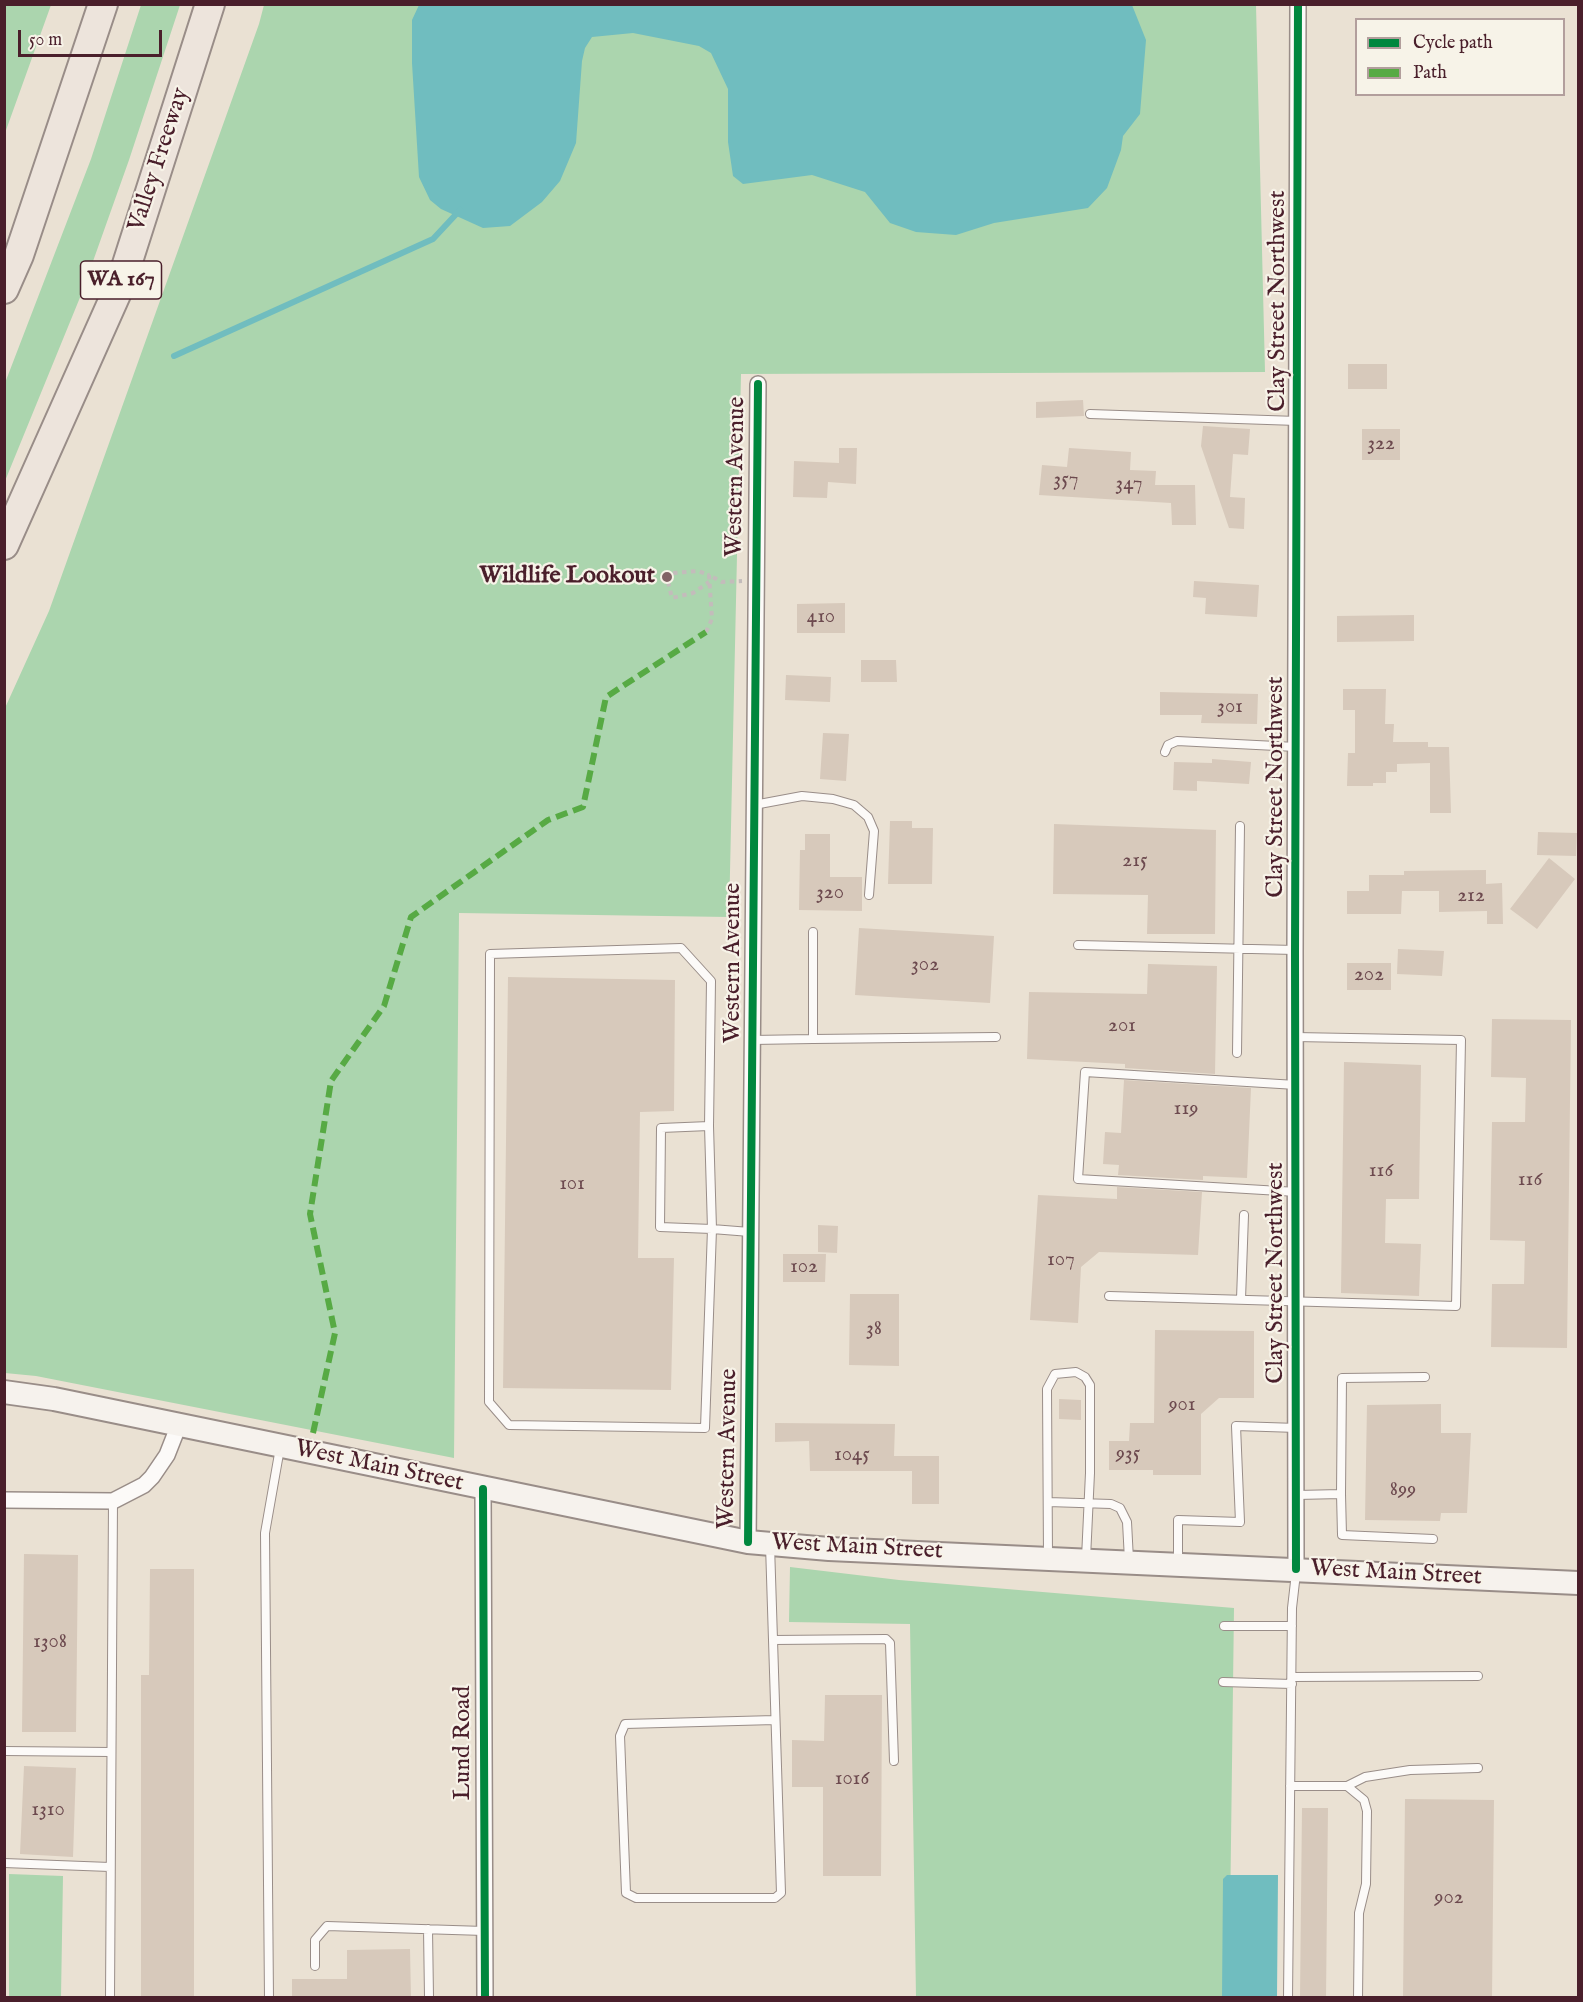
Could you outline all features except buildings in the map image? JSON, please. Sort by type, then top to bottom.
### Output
[{"type":"highway","points":[[4,289],[19,255],[103,4]]},
{"type":"highway","name":"Valley Freeway","points":[[4,545],[121,283],[210,4]]},
{"type":"main road","name":"West Main Street","points":[[4,1392],[54,1400],[748,1542],[1578,1583]]},
{"type":"street","name":"Clay Street Northwest","points":[[1296,1569],[1295,950],[1299,4]]},
{"type":"street","name":"Western Avenue","points":[[748,1542],[758,384]]},
{"type":"street","points":[[4,1500],[113,1501],[144,1485],[152,1477],[167,1455],[178,1427]]},
{"type":"street","name":"Lund Road","points":[[483,1489],[484,1998]]},
{"type":"lane","points":[[1090,414],[1298,421]]},
{"type":"lane","points":[[1165,752],[1168,745],[1177,741],[1296,747]]},
{"type":"lane","points":[[754,805],[802,796],[833,799],[854,805],[868,817],[874,831],[869,895]]},
{"type":"lane","points":[[1237,1053],[1240,826]]},
{"type":"lane","points":[[813,932],[813,1039]]},
{"type":"lane","points":[[1078,945],[1295,950]]},
{"type":"lane","points":[[681,948],[711,981],[709,1126],[712,1229],[705,1428],[509,1425],[489,1402],[490,954],[681,948]]},
{"type":"lane","points":[[752,1040],[996,1036]]},
{"type":"lane","points":[[1109,1296],[1456,1306],[1461,1040],[1296,1037]]},
{"type":"lane","points":[[1296,1085],[1085,1072],[1078,1179],[1297,1192]]},
{"type":"lane","points":[[709,1126],[661,1128],[660,1227],[750,1232]]},
{"type":"lane","points":[[1241,1299],[1244,1215]]},
{"type":"lane","points":[[1048,1558],[1047,1389],[1054,1374],[1076,1371],[1090,1385],[1086,1560]]},
{"type":"lane","points":[[1425,1377],[1342,1378],[1342,1535],[1433,1539]]},
{"type":"lane","points":[[1178,1564],[1178,1520],[1240,1522],[1236,1426],[1297,1428]]},
{"type":"lane","points":[[269,1998],[265,1533],[280,1446]]},
{"type":"lane","points":[[1297,1495],[1341,1494]]},
{"type":"lane","points":[[110,1998],[113,1501]]},
{"type":"lane","points":[[1048,1502],[1111,1504],[1125,1512],[1129,1562]]},
{"type":"lane","points":[[770,1544],[781,1893],[774,1898],[636,1898],[626,1893],[620,1736],[625,1724],[775,1720]]},
{"type":"lane","points":[[1288,1998],[1292,1626],[1296,1569]]},
{"type":"lane","points":[[1224,1626],[1292,1626]]},
{"type":"lane","points":[[773,1640],[886,1639],[890,1643],[894,1761]]},
{"type":"lane","points":[[1223,1682],[1478,1676]]},
{"type":"lane","points":[[4,1751],[111,1752]]},
{"type":"lane","points":[[1290,1786],[1347,1786],[1365,1777],[1410,1770],[1479,1768]]},
{"type":"lane","points":[[1347,1786],[1364,1800],[1367,1811],[1366,1884],[1359,1913],[1358,1998]]},
{"type":"lane","points":[[4,1863],[110,1867]]},
{"type":"lane","points":[[315,1966],[315,1940],[327,1926],[484,1931]]},
{"type":"lane","points":[[428,1929],[429,1997]]},
{"type":"path","points":[[673,573],[698,571],[723,582],[755,581]]},
{"type":"path","points":[[706,632],[712,619],[709,575]]},
{"type":"path","points":[[668,582],[672,598],[693,593],[709,582]]},
{"type":"green space","points":[[4,5],[51,5],[5,133]]},
{"type":"green space","points":[[141,5],[180,5],[129,160],[81,295],[5,481],[5,383],[91,159]]},
{"type":"green space","points":[[264,5],[1256,5],[1265,372],[741,374],[729,917],[459,913],[454,1458],[36,1376],[5,1373],[5,708],[49,611]]},
{"type":"green space","points":[[790,1567],[899,1580],[1234,1608],[1229,1997],[916,1997],[910,1624],[789,1622]]},
{"type":"green space","points":[[9,1874],[63,1876],[61,1997],[9,1997]]},
{"type":"water","points":[[419,5],[1132,5],[1146,40],[1140,114],[1123,136],[1121,150],[1107,188],[1088,208],[994,223],[956,235],[916,232],[890,223],[865,192],[812,175],[743,184],[733,176],[728,142],[728,89],[711,53],[699,46],[633,33],[592,37],[585,48],[582,61],[576,143],[560,181],[542,202],[510,226],[483,228],[441,209],[430,200],[419,177],[412,63],[412,20]]},
{"type":"water","points":[[1227,1875],[1278,1875],[1277,1997],[1222,1997],[1223,1879]]},
{"type":"waterway","points":[[174,356],[433,239],[460,210]]},
{"type":"marked path","points":[[313,1433],[335,1333],[310,1214],[331,1081],[384,1006],[411,917],[548,820],[583,807],[606,697],[706,632]]},
{"type":"cycle path","points":[[1296,1569],[1298,4]]},
{"type":"cycle path","points":[[748,1542],[758,384]]},
{"type":"cycle path","points":[[483,1489],[485,1998]]},
{"type":"place","name":"Wildlife Lookout","points":[[667,577]]}]
